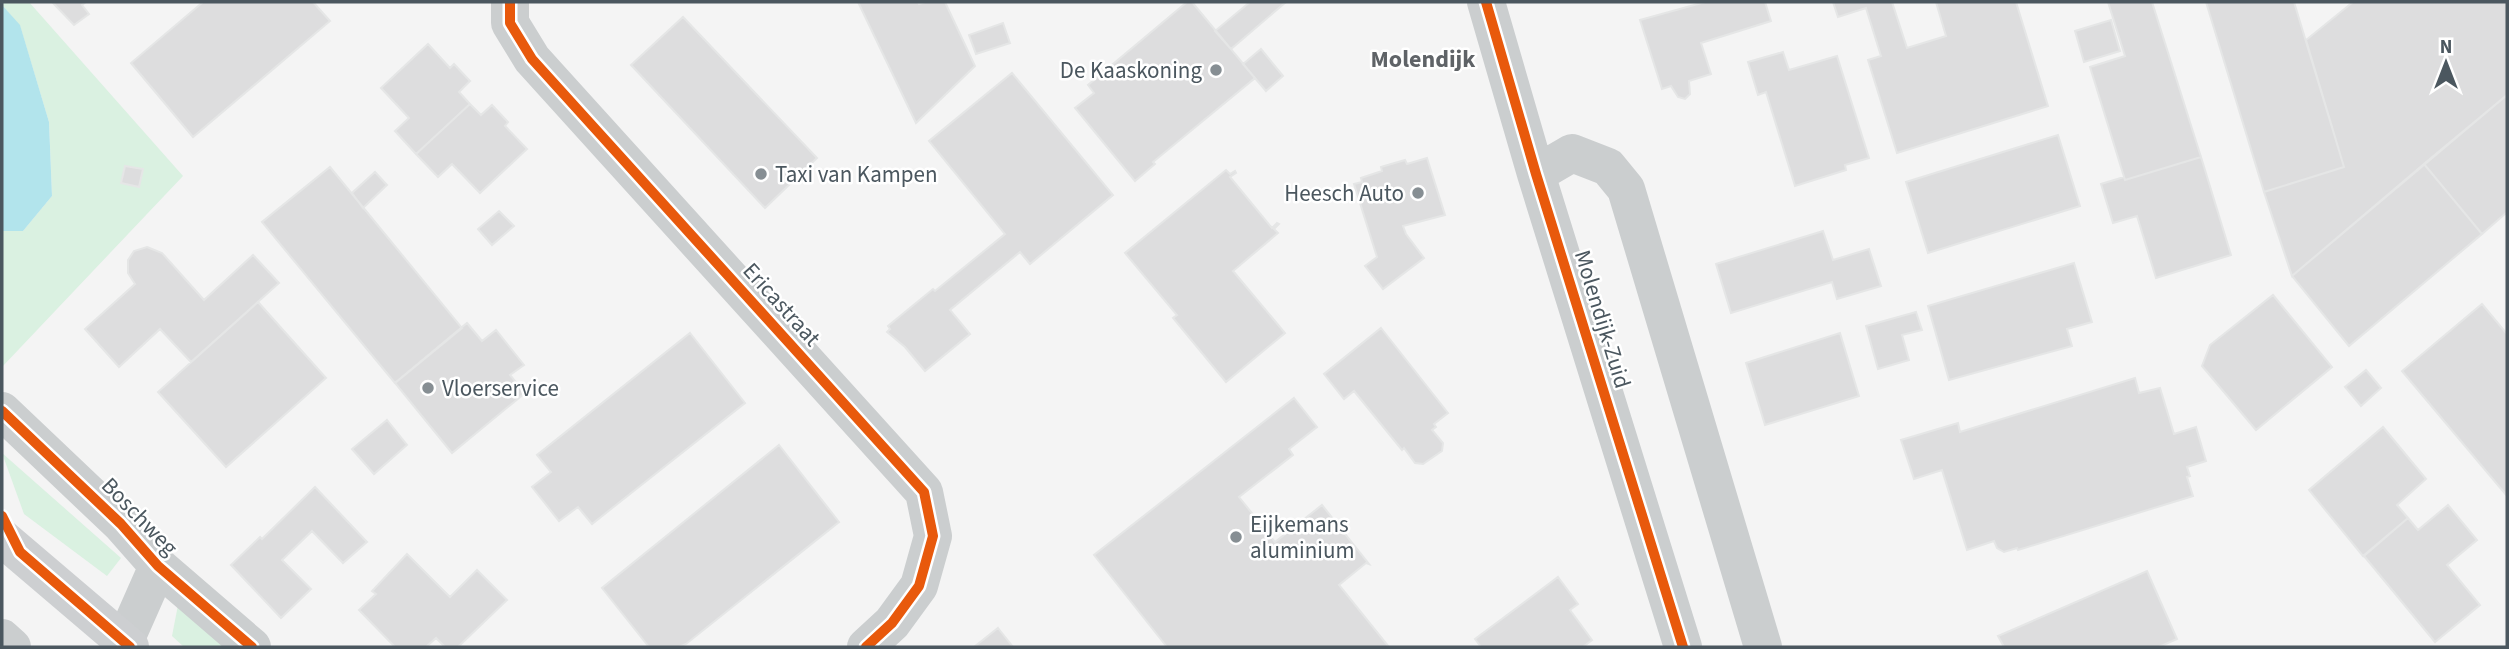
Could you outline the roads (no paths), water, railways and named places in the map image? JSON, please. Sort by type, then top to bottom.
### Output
[{"type":"street","name":"Ericastraat","points":[[510,2],[510,23],[532,59],[924,492],[933,536],[919,586],[892,623],[866,647]]},
{"type":"street","name":"Molendijk-Zuid","points":[[1486,2],[1536,174],[1683,647]]},
{"type":"street","points":[[1536,174],[1572,153],[1608,167],[1626,189],[1763,647]]},
{"type":"street","name":"Boschweg","points":[[2,411],[121,524],[158,566],[252,647]]},
{"type":"street","name":"Boschweg","points":[[2,538],[127,645],[158,566]]},
{"type":"street","points":[[2,638],[12,647]]},
{"type":"water","points":[[2,5],[20,25],[49,122],[52,196],[23,231],[2,231]]},
{"type":"place","name":"De Kaaskoning","points":[[1216,70]]},
{"type":"place","name":"Taxi van Kampen","points":[[761,174]]},
{"type":"place","name":"Heesch Auto","points":[[1418,193]]},
{"type":"place","name":"Vloerservice","points":[[428,388]]},
{"type":"place","name":"Eijkemans aluminium","points":[[1236,537]]},
{"type":"district","name":"Molendijk","points":[[1423,59]]}]
